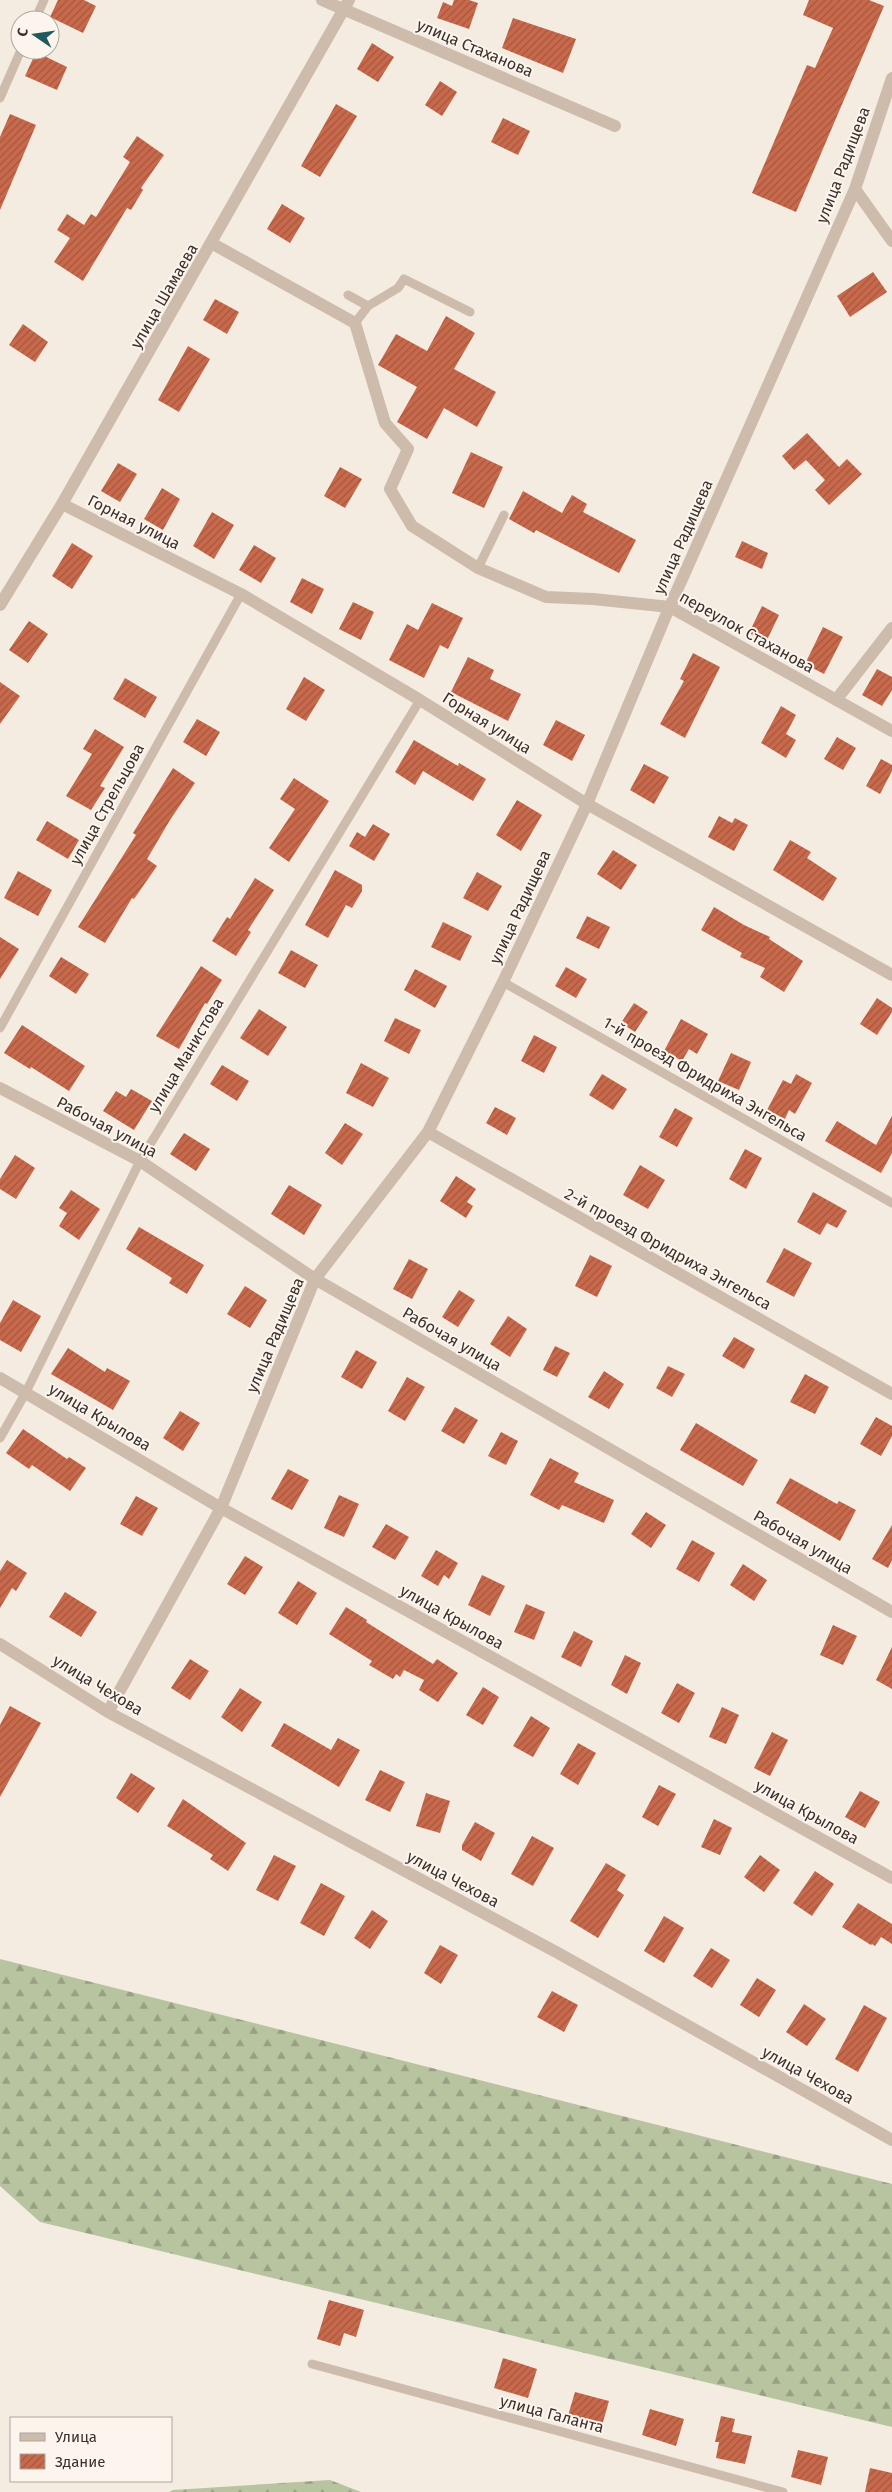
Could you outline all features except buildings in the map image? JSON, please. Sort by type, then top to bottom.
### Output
[{"type":"street","name":"улица Стаханова","points":[[322,0],[347,5],[615,126]]},
{"type":"street","name":"улица Шамаева","points":[[0,605],[62,504],[347,5]]},
{"type":"street","name":"улица Радищева","points":[[108,1712],[221,1508],[316,1280],[428,1132],[503,982],[586,804],[670,607],[855,188],[892,78]]},
{"type":"street","points":[[855,188],[892,241]]},
{"type":"street","points":[[212,244],[355,323]]},
{"type":"street","name":"переулок Стаханова","points":[[355,323],[385,422],[408,449],[390,489],[412,526],[478,568],[546,597],[593,599],[670,607],[892,732]]},
{"type":"street","name":"Горная улица","points":[[62,504],[241,594],[420,700],[586,804],[892,975]]},
{"type":"street","points":[[836,700],[892,628]]},
{"type":"street","name":"Рабочая улица","points":[[0,1088],[140,1161],[316,1280],[892,1612]]},
{"type":"street","name":"2-й проезд Фридриха Энгельса","points":[[428,1132],[892,1394]]},
{"type":"street","name":"улица Крылова","points":[[0,1378],[221,1508],[892,1878]]},
{"type":"street","name":"улица Чехова","points":[[0,1644],[108,1712],[558,1954],[892,2140]]},
{"type":"lane","points":[[0,98],[17,60]]},
{"type":"lane","points":[[355,323],[368,306],[398,288],[404,279],[470,312]]},
{"type":"lane","points":[[348,295],[368,306]]},
{"type":"lane","points":[[478,568],[504,515]]},
{"type":"lane","name":"улица Стрельцова","points":[[0,1028],[241,594]]},
{"type":"lane","name":"улица Манистова","points":[[0,1438],[26,1392],[140,1161],[420,700]]},
{"type":"lane","name":"1-й проезд Фридриха Энгельса","points":[[503,982],[892,1203]]},
{"type":"lane","name":"улица Галанта","points":[[312,2364],[784,2492]]},
{"type":"green space","points":[[0,1959],[892,2184],[892,2427],[40,2222],[0,2186]]},
{"type":"green space","points":[[330,2480],[361,2492],[169,2492],[173,2490]]}]
